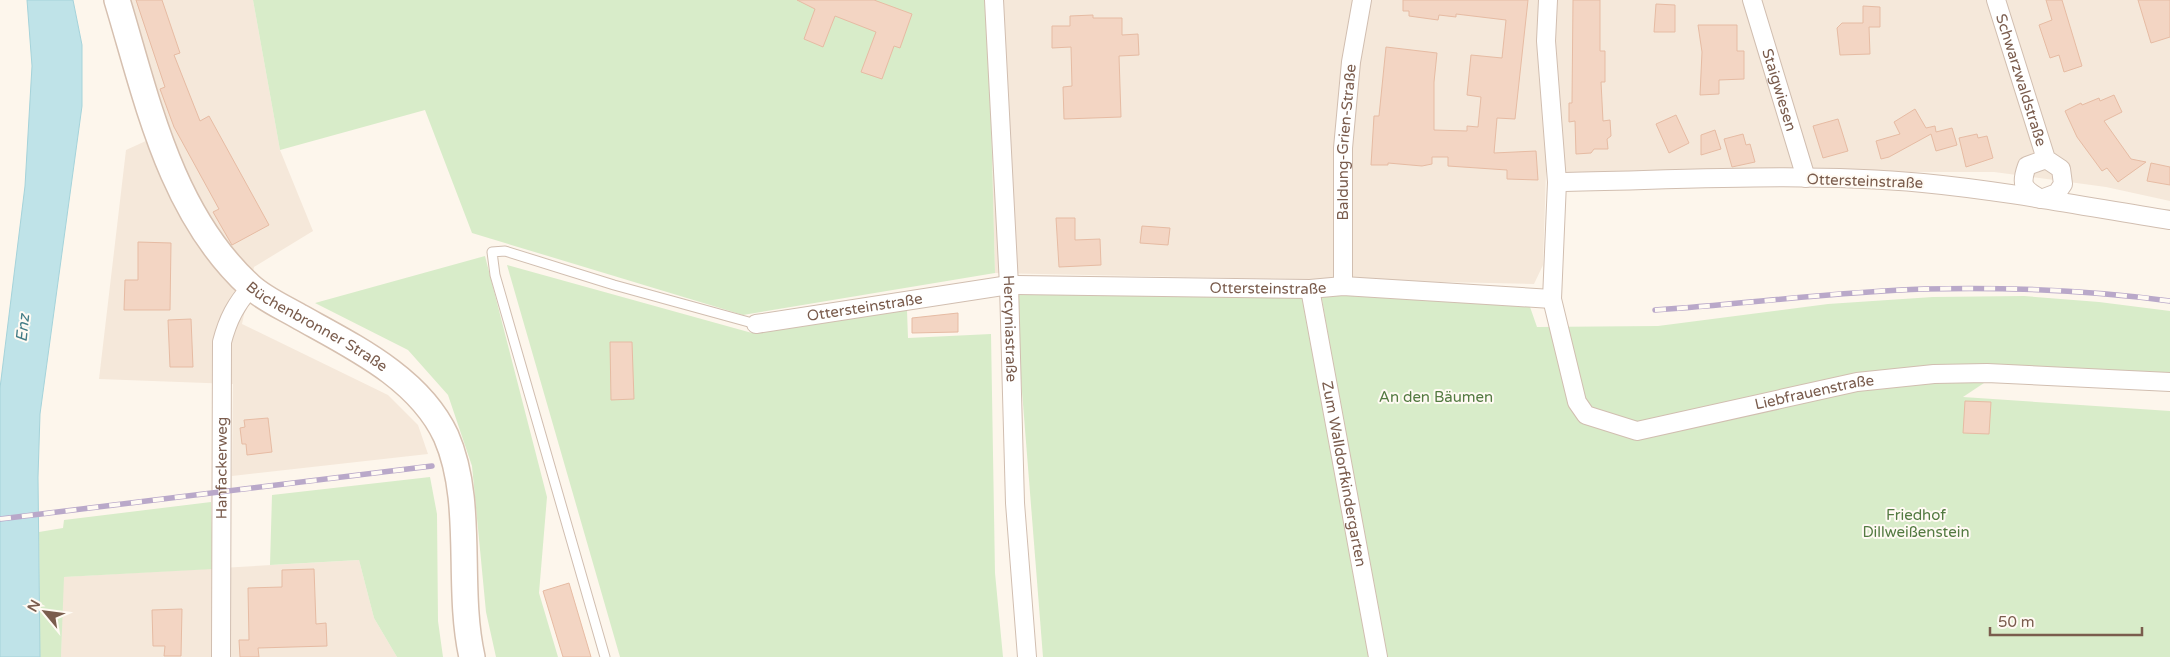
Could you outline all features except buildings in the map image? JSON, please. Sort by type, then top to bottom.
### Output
[{"type":"main road","name":"Büchenbronner Straße","points":[[117,0],[153,117],[184,199],[216,251],[250,286],[390,372],[418,395],[435,417],[455,461],[461,496],[463,592],[472,657]]},
{"type":"street","name":"Hercyniastraße","points":[[994,0],[1010,285],[1015,503],[1027,657]]},
{"type":"street","name":"Baldung-Grien-Straße","points":[[1343,286],[1343,148],[1351,62],[1362,0]]},
{"type":"street","points":[[1548,0],[1546,41],[1557,182],[1552,298]]},
{"type":"street","name":"Staigwiesen","points":[[1752,0],[1806,178]]},
{"type":"street","name":"Schwarzwaldstraße","points":[[1996,0],[2046,159],[2061,169],[2063,184],[2057,193],[2041,199],[2027,191],[2023,179],[2027,166],[2046,159]]},
{"type":"street","name":"Ottersteinstraße","points":[[1557,182],[1806,178],[1923,183],[2041,199],[2170,220]]},
{"type":"street","name":"Ottersteinstraße","points":[[756,324],[1010,285],[1310,289],[1343,286],[1552,298]]},
{"type":"street","name":"Hanfackerweg","points":[[221,657],[222,342],[227,321],[250,286]]},
{"type":"street","name":"Zum Walldorfkindergarten","points":[[1310,289],[1378,657]]},
{"type":"street","name":"Liebfrauenstraße","points":[[1552,298],[1577,402],[1586,414],[1637,431],[1857,382],[1934,374],[1987,373],[2170,382]]},
{"type":"lane","name":"Ottersteinstraße","points":[[605,657],[495,275],[492,252],[505,251],[614,285],[756,324]]},
{"type":"shaded area","points":[[130,0],[253,0],[280,150],[313,231],[254,267],[242,324],[388,395],[418,425],[428,454],[232,476],[233,384],[99,379],[126,150],[170,130]]},
{"type":"shaded area","points":[[988,0],[2170,0],[2170,201],[2106,187],[1994,172],[1546,172],[1543,265],[1534,284],[995,273]]},
{"type":"shaded area","points":[[359,560],[374,618],[397,657],[61,657],[63,577]]},
{"type":"green space","points":[[253,0],[988,0],[995,273],[743,315],[472,233],[425,110],[280,150]]},
{"type":"green space","points":[[485,256],[547,497],[539,593],[558,657],[496,657],[486,612],[472,466],[448,395],[408,350],[315,303]]},
{"type":"green space","points":[[507,265],[752,333],[907,310],[908,338],[991,334],[995,573],[1003,657],[620,657]]},
{"type":"green space","points":[[1014,290],[1308,296],[1374,657],[1043,657]]},
{"type":"green space","points":[[1321,294],[1530,307],[1537,327],[1658,326],[1828,304],[1933,297],[2024,296],[2099,302],[2170,311],[2170,389],[1987,381],[1963,397],[2170,411],[2170,657],[1383,657]]},
{"type":"green space","points":[[430,477],[437,514],[438,621],[443,657],[397,657],[374,618],[359,560],[270,565],[272,495]]},
{"type":"green space","points":[[211,502],[213,569],[64,577],[61,657],[40,657],[39,532],[63,528],[64,520]]},
{"type":"water","name":"Enz","points":[[27,0],[73,0],[82,45],[82,106],[40,414],[38,477],[40,657],[0,657],[0,388],[25,186],[32,66]]},
{"type":"railway","points":[[1655,310],[1924,289],[1986,288],[2047,290],[2170,301]]},
{"type":"railway","points":[[0,519],[432,466]]},
{"type":"park label","name":"An den Bäumen","points":[[1436,397]]},
{"type":"park label","name":"Friedhof Dillweißenstein","points":[[1916,524]]}]
